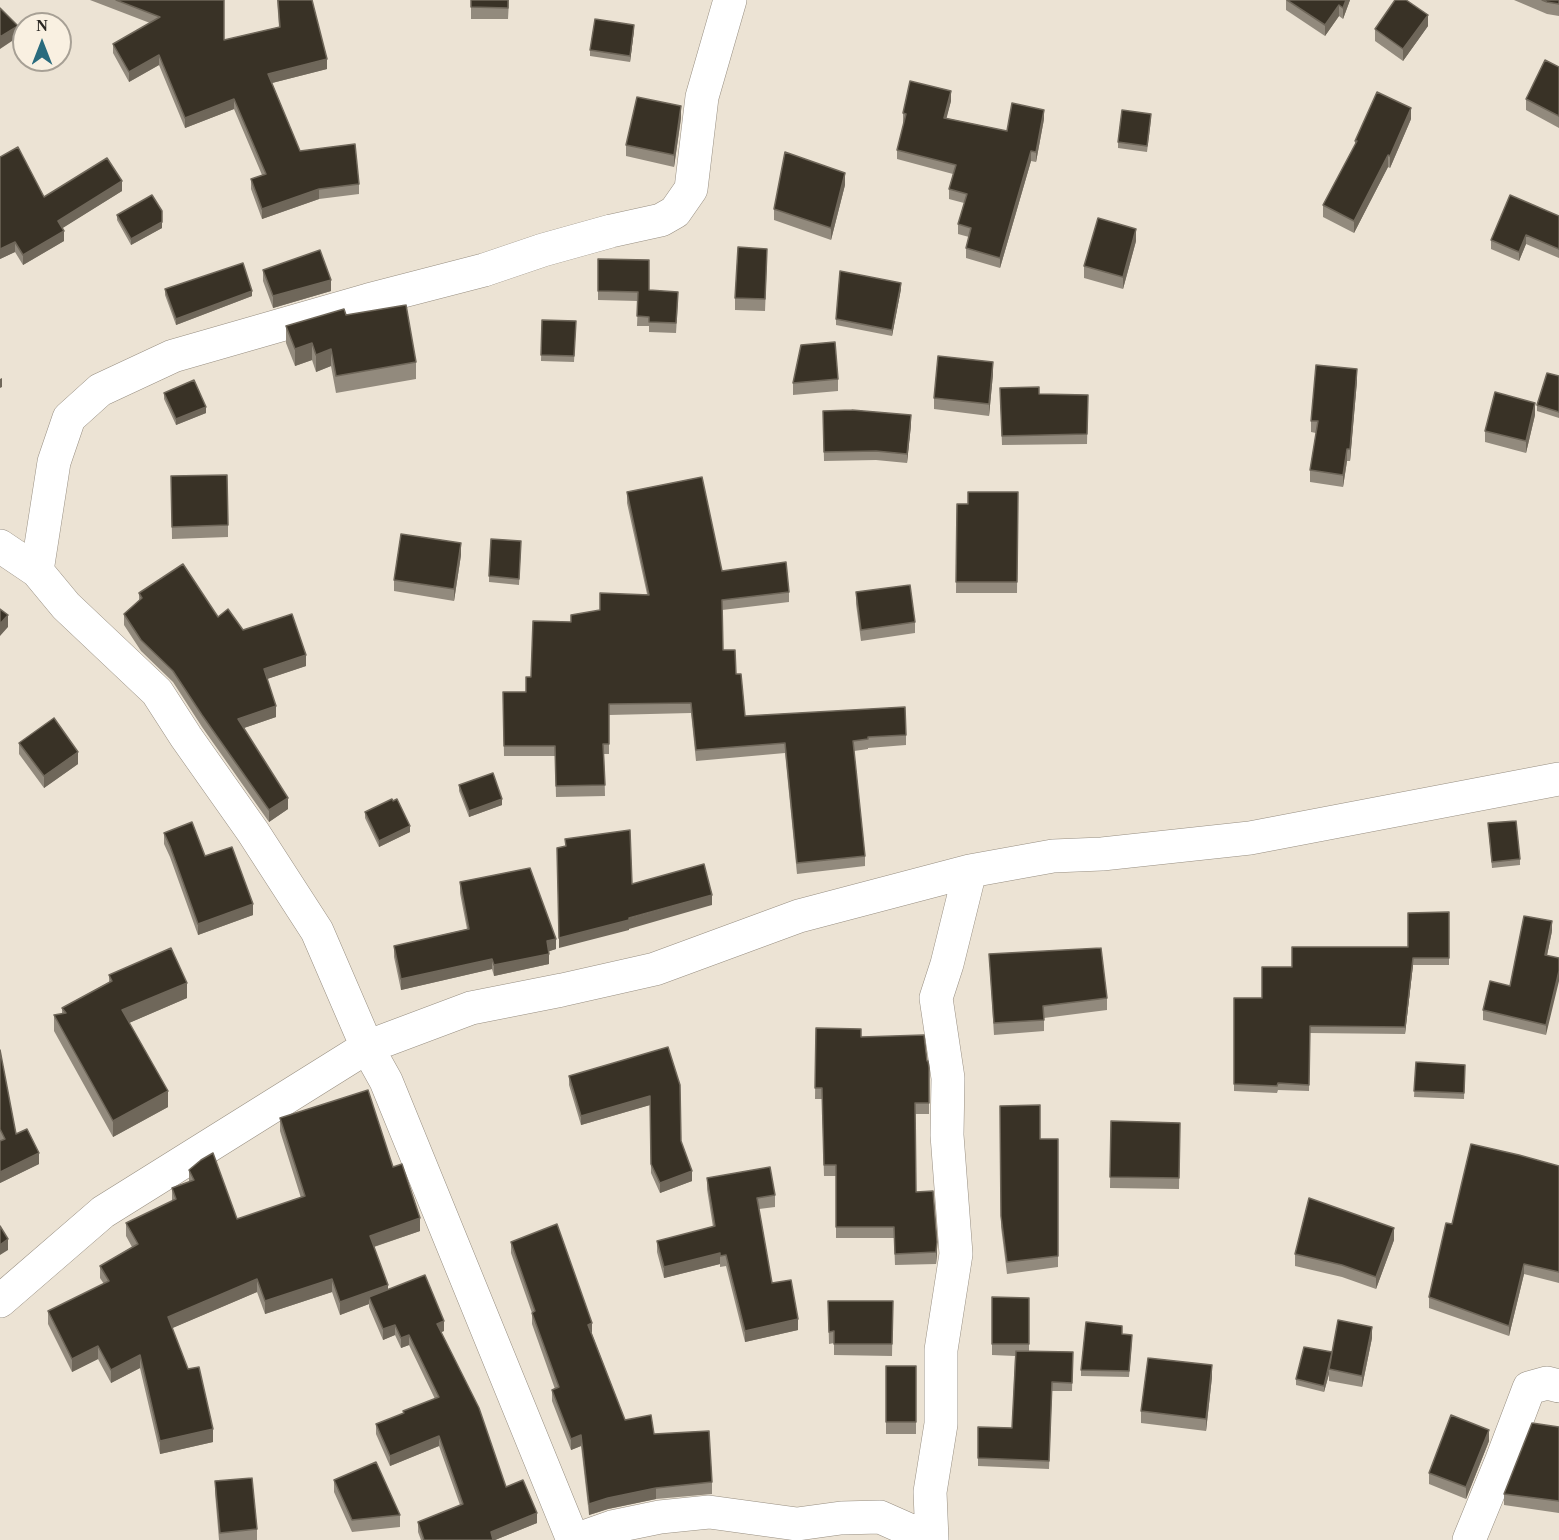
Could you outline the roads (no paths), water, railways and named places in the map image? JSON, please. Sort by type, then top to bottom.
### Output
[{"type":"street","points":[[37,571],[54,462],[69,418],[100,390],[173,356],[368,300],[484,270],[610,231],[661,220],[675,212],[691,189],[702,97],[730,0]]},
{"type":"street","points":[[0,546],[37,571],[66,606],[157,692],[253,832],[317,931],[367,1047],[386,1081],[574,1540],[612,1527],[640,1521],[709,1512],[797,1524],[841,1518],[880,1517],[932,1540],[930,1492],[941,1424],[941,1350],[956,1254],[946,1135],[948,1078],[936,998],[947,964],[970,871]]},
{"type":"street","points":[[0,1300],[103,1212],[367,1047],[471,1008],[655,969],[799,916],[970,871],[1053,856],[1102,854],[1250,838],[1559,779]]},
{"type":"street","points":[[1468,1540],[1529,1388],[1547,1383],[1559,1386]]}]
